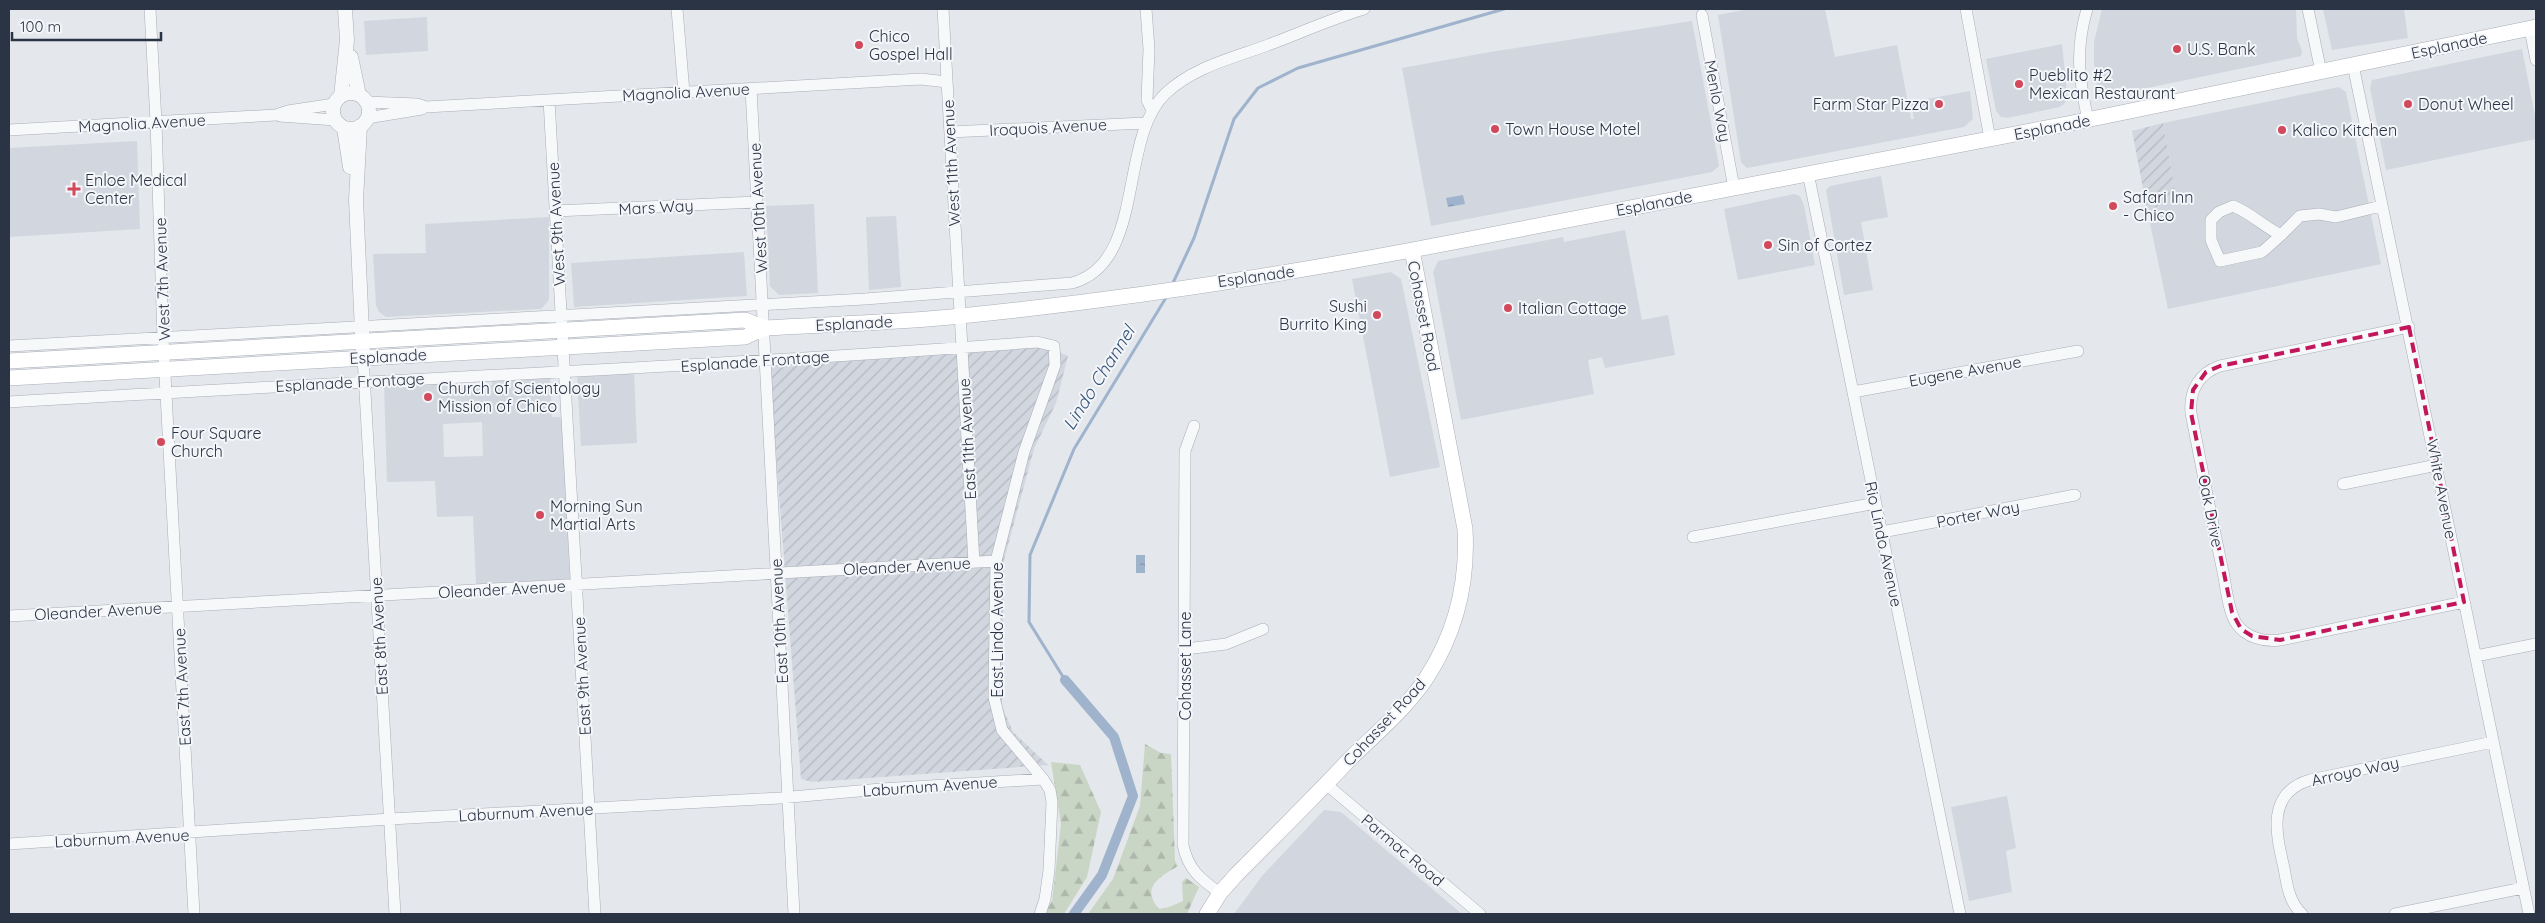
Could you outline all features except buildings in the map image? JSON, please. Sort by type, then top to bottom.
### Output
[{"type":"main road","name":"Esplanade","points":[[9,361],[164,345],[363,350],[564,347],[745,337],[764,328],[959,316],[1101,299],[1306,269],[1412,250],[2088,120],[2533,28]]},
{"type":"main road","name":"Cohasset Road","points":[[1207,914],[1220,893],[1426,678],[1451,631],[1463,588],[1466,529],[1412,250]]},
{"type":"main road","name":"Esplanade","points":[[9,378],[165,369],[563,331],[745,320],[764,328]]},
{"type":"street","name":"West 7th Avenue","points":[[150,9],[165,369]]},
{"type":"street","points":[[345,9],[347,40],[363,99],[364,122],[356,200],[363,350]]},
{"type":"street","points":[[676,9],[684,92]]},
{"type":"street","name":"West 11th Avenue","points":[[943,9],[959,316]]},
{"type":"street","points":[[1146,9],[1149,49],[1147,100],[1152,110]]},
{"type":"street","points":[[9,346],[164,345],[362,325],[958,292],[1079,281],[1094,272],[1104,260],[1118,232],[1130,192],[1145,123],[1152,110],[1172,88],[1200,71],[1341,13],[1364,9]]},
{"type":"street","points":[[1966,9],[1990,139]]},
{"type":"street","points":[[2086,9],[2079,41],[2078,64],[2088,120]]},
{"type":"street","points":[[2308,9],[2321,72]]},
{"type":"street","name":"Menlo Way","points":[[1702,15],[1734,188]]},
{"type":"street","points":[[2533,28],[2536,60]]},
{"type":"street","points":[[347,40],[338,100],[340,124],[356,200]]},
{"type":"street","name":"White Avenue","points":[[2353,65],[2529,914]]},
{"type":"street","name":"Magnolia Avenue","points":[[363,99],[417,104],[426,107],[921,79],[947,82]]},
{"type":"street","name":"West 10th Avenue","points":[[751,89],[764,328]]},
{"type":"street","points":[[338,100],[353,94],[363,99]]},
{"type":"street","name":"Magnolia Avenue","points":[[9,130],[276,115],[338,100]]},
{"type":"street","name":"West 9th Avenue","points":[[549,100],[564,347]]},
{"type":"street","name":"Magnolia Avenue","points":[[364,122],[418,111],[426,107]]},
{"type":"street","name":"Magnolia Avenue","points":[[276,115],[340,124]]},
{"type":"street","points":[[340,124],[364,122]]},
{"type":"street","name":"Iroquois Avenue","points":[[950,132],[1145,123]]},
{"type":"street","name":"Rio Lindo Avenue","points":[[1808,173],[1960,914]]},
{"type":"street","name":"Mars Way","points":[[555,211],[757,202]]},
{"type":"street","points":[[2281,234],[2267,228],[2243,210],[2233,206],[2219,212],[2211,220],[2211,240],[2220,261],[2262,252],[2281,234],[2300,216],[2319,214],[2336,217],[2381,206]]},
{"type":"street","name":"East 11th Avenue","points":[[959,316],[974,562]]},
{"type":"street","name":"East 10th Avenue","points":[[764,328],[794,914]]},
{"type":"street","name":"Oak Drive","points":[[2409,328],[2220,366],[2206,372],[2193,390],[2190,405],[2206,486],[2232,612],[2237,624],[2252,636],[2265,640],[2280,640],[2464,602]]},
{"type":"street","name":"Esplanade Frontage","points":[[9,402],[364,381],[565,372],[1037,342],[1054,346],[1055,365]]},
{"type":"street","name":"East 9th Avenue","points":[[564,347],[595,914]]},
{"type":"street","name":"East 8th Avenue","points":[[363,350],[395,914]]},
{"type":"street","name":"Eugene Avenue","points":[[1852,392],[2078,351]]},
{"type":"street","name":"East Lindo Avenue","points":[[1040,914],[1049,870],[1052,802],[1050,790],[1044,780],[1002,730],[994,697],[996,561],[1024,452],[1055,365]]},
{"type":"street","name":"East 7th Avenue","points":[[165,369],[194,914]]},
{"type":"street","name":"Cohasset Lane","points":[[1194,426],[1186,451],[1186,649],[1183,845],[1191,869],[1200,879],[1220,893]]},
{"type":"street","points":[[2343,484],[2437,465]]},
{"type":"street","name":"Porter Way","points":[[1882,532],[2075,495]]},
{"type":"street","points":[[1694,537],[1876,503]]},
{"type":"street","name":"Oleander Avenue","points":[[9,616],[996,561]]},
{"type":"street","points":[[1186,649],[1226,644],[1263,629]]},
{"type":"street","points":[[2476,656],[2536,644]]},
{"type":"street","name":"Arroyo Way","points":[[2302,914],[2289,894],[2276,828],[2278,812],[2290,791],[2302,782],[2310,780],[2493,742]]},
{"type":"street","name":"Laburnum Avenue","points":[[9,844],[1044,780]]},
{"type":"street","name":"Parmac Road","points":[[1326,784],[1480,914]]},
{"type":"street","points":[[2395,914],[2523,888]]},
{"type":"highlighted area","points":[[2409,327],[2464,602],[2280,640],[2252,636],[2241,629],[2232,612],[2191,413],[2193,390],[2206,372],[2220,366]]},
{"type":"shaded area","points":[[1749,9],[1825,9],[1835,57],[1897,45],[1911,119],[1914,119],[1911,102],[1970,91],[1973,119],[1964,127],[1747,168],[1741,162],[1718,15]]},
{"type":"shaded area","points":[[2102,9],[2296,9],[2297,38],[2302,51],[2301,56],[2109,96],[2100,92],[2097,88],[2094,62],[2094,42]]},
{"type":"shaded area","points":[[2323,9],[2404,9],[2408,38],[2332,50]]},
{"type":"shaded area","points":[[427,17],[428,51],[366,55],[364,21]]},
{"type":"shaded area","points":[[1692,21],[1719,166],[1712,172],[1431,226],[1402,68],[1490,52]]},
{"type":"shaded area","points":[[2062,44],[2067,93],[2066,102],[2060,107],[2007,118],[2001,117],[1996,111],[1986,59]]},
{"type":"shaded area","points":[[2522,49],[2536,121],[2536,139],[2386,170],[2370,88],[2372,80]]},
{"type":"shaded area","points":[[2339,87],[2346,92],[2381,264],[2168,309],[2147,209],[2177,202],[2163,123]]},
{"type":"shaded area","points":[[2163,123],[2177,202],[2147,209],[2132,131]]},
{"type":"shaded area","name":"Enloe Medical Center","points":[[137,141],[140,229],[9,237],[9,148]]},
{"type":"shaded area","points":[[1881,176],[1888,217],[1861,222],[1873,290],[1844,295],[1826,190],[1830,186]]},
{"type":"shaded area","points":[[1794,194],[1800,196],[1804,205],[1815,265],[1738,280],[1724,209]]},
{"type":"shaded area","points":[[814,204],[818,293],[779,295],[770,286],[766,206]]},
{"type":"shaded area","points":[[896,216],[901,287],[869,290],[866,217]]},
{"type":"shaded area","points":[[549,217],[549,300],[541,309],[386,317],[379,312],[376,305],[373,254],[426,253],[425,224]]},
{"type":"shaded area","points":[[1625,230],[1642,320],[1668,315],[1675,355],[1605,368],[1602,357],[1588,360],[1594,394],[1461,420],[1433,272],[1438,261],[1563,237],[1564,242]]},
{"type":"shaded area","points":[[744,252],[747,296],[574,307],[571,263]]},
{"type":"shaded area","points":[[1391,272],[1401,279],[1440,467],[1390,477],[1352,279]]},
{"type":"shaded area","points":[[1024,346],[1047,347],[1068,356],[1056,403],[1034,449],[1004,560],[1002,706],[1013,732],[1048,765],[812,782],[801,779],[769,364]]},
{"type":"shaded area","points":[[634,373],[637,443],[581,446],[577,376]]},
{"type":"shaded area","points":[[550,377],[552,417],[562,417],[570,580],[476,584],[473,516],[437,517],[435,481],[387,482],[384,385],[442,382],[442,386],[492,385],[492,380]],"holes":[[[482,422],[483,456],[444,457],[443,424]]]},
{"type":"shaded area","points":[[2007,796],[2016,848],[2006,851],[2012,892],[1969,901],[1951,807]]},
{"type":"shaded area","points":[[1324,810],[1341,812],[1462,914],[1234,914],[1262,876]]},
{"type":"green space","points":[[1145,744],[1161,753],[1171,754],[1175,861],[1178,866],[1155,883],[1151,895],[1159,909],[1183,901],[1182,882],[1186,878],[1199,887],[1187,914],[1088,914],[1113,879],[1140,806]]},
{"type":"green space","points":[[1051,762],[1080,765],[1101,812],[1087,877],[1064,914],[1045,914],[1052,901],[1061,824]]},
{"type":"water","points":[[1463,195],[1465,204],[1448,207],[1446,198]]},
{"type":"water","points":[[1136,555],[1145,555],[1145,573],[1136,573]]},
{"type":"waterway","name":"Lindo Channel","points":[[1172,285],[1194,238],[1234,119],[1258,88],[1298,68],[1504,9]]},
{"type":"waterway","name":"Lindo Channel","points":[[1065,680],[1029,622],[1030,555],[1074,449],[1167,296]]},
{"type":"waterway","name":"Lindo Channel","points":[[1065,680],[1114,737],[1133,796],[1102,875],[1074,914]]},
{"type":"place","name":"Chico Gospel Hall","points":[[859,45]]},
{"type":"place","name":"U.S. Bank","points":[[2177,49]]},
{"type":"place","name":"Pueblito #2 Mexican Restaurant","points":[[2019,84]]},
{"type":"place","name":"Farm Star Pizza","points":[[1939,104]]},
{"type":"place","name":"Donut Wheel","points":[[2408,104]]},
{"type":"place","name":"Town House Motel","points":[[1495,129]]},
{"type":"place","name":"Kalico Kitchen","points":[[2282,130]]},
{"type":"place","name":"Enloe Medical Center","points":[[74,189]]},
{"type":"place","name":"Safari Inn - Chico","points":[[2113,206]]},
{"type":"place","name":"Sin of Cortez","points":[[1768,245]]},
{"type":"place","name":"Italian Cottage","points":[[1508,308]]},
{"type":"place","name":"Sushi Burrito King","points":[[1377,315]]},
{"type":"place","name":"Church of Scientology Mission of Chico","points":[[428,397]]},
{"type":"place","name":"Four Square Church","points":[[161,442]]},
{"type":"place","name":"Morning Sun Martial Arts","points":[[540,515]]}]
